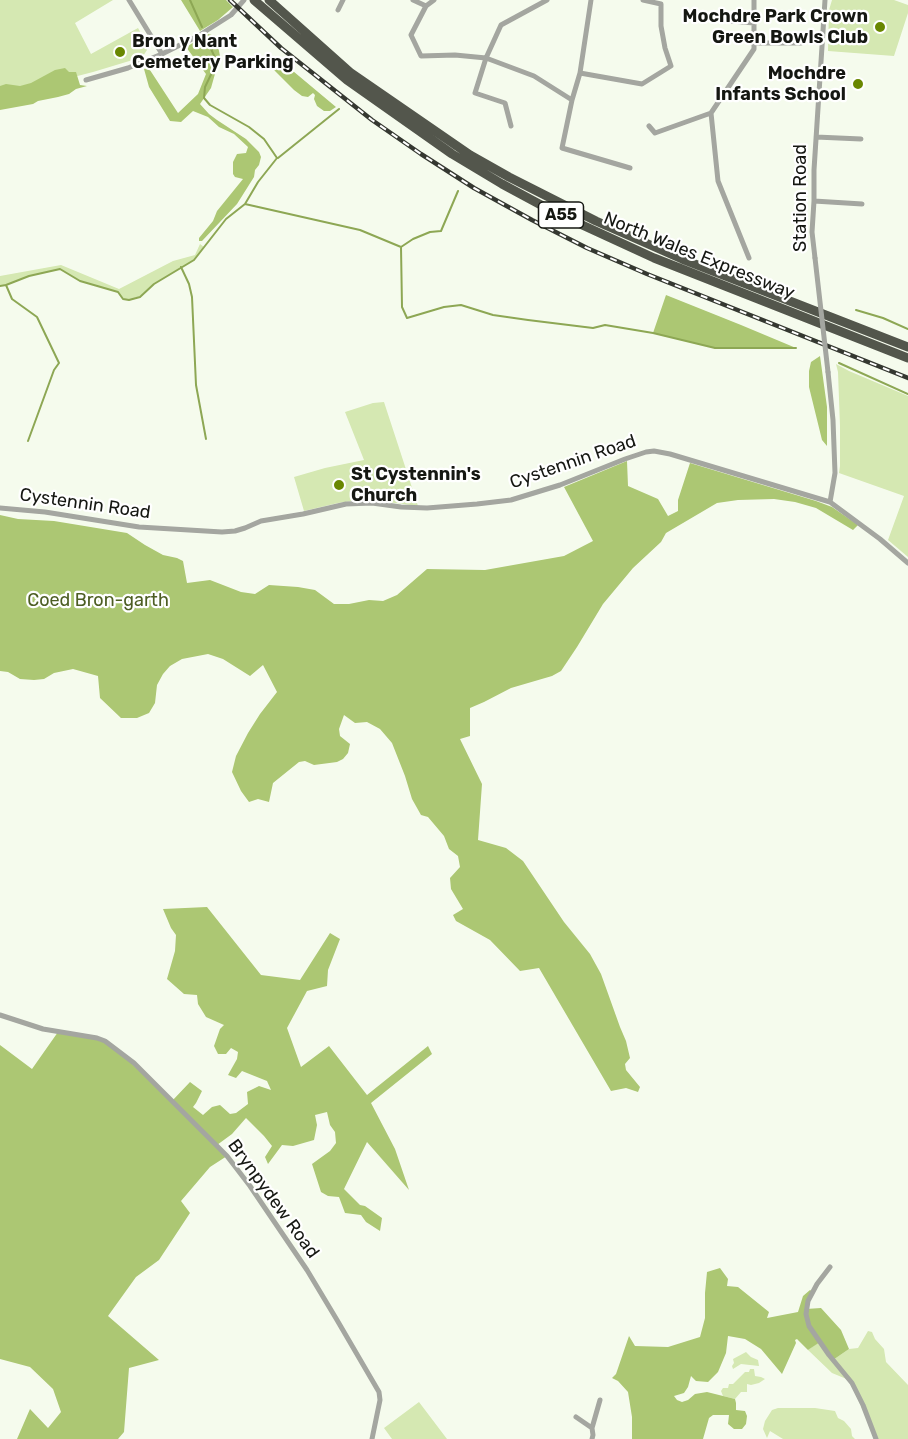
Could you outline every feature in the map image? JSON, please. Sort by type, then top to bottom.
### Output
[{"type":"highway","name":"North Wales Expressway","points":[[254,0],[347,80],[452,154],[502,184],[554,212],[654,258],[908,358]]},
{"type":"highway","name":"North Wales Expressway","points":[[269,0],[351,73],[470,155],[510,177],[596,221],[682,259],[908,347]]},
{"type":"street","points":[[129,0],[162,54]]},
{"type":"street","points":[[86,81],[162,54],[198,36],[231,15],[244,0]]},
{"type":"street","points":[[338,10],[343,0]]},
{"type":"street","points":[[413,0],[426,6]]},
{"type":"street","points":[[434,0],[426,6],[411,35],[421,56],[455,55],[486,58],[534,76],[572,100]]},
{"type":"street","points":[[511,126],[504,103],[475,93],[486,58],[501,25],[548,0]]},
{"type":"street","points":[[591,0],[580,74],[562,148],[630,168]]},
{"type":"street","points":[[580,74],[642,84],[671,66],[665,48],[662,4],[643,0]]},
{"type":"street","points":[[649,126],[655,133],[711,113],[754,49],[754,0]]},
{"type":"street","name":"Station Road","points":[[825,0],[813,170],[813,232],[833,420],[835,473],[830,502]]},
{"type":"street","points":[[696,18],[754,23]]},
{"type":"street","points":[[754,43],[801,43]]},
{"type":"street","points":[[711,113],[718,181],[749,258]]},
{"type":"street","points":[[816,137],[861,139]]},
{"type":"street","points":[[814,201],[862,204]]},
{"type":"street","name":"Cystennin Road","points":[[0,508],[45,512],[139,527],[235,531],[261,521],[345,504],[372,503],[427,508],[511,500],[560,485],[625,459],[654,451],[830,502],[908,563]]},
{"type":"street","name":"Brynpydew Road","points":[[0,1015],[43,1029],[105,1041],[134,1063],[227,1156],[307,1270],[379,1392],[380,1400],[372,1439]]},
{"type":"street","points":[[830,1267],[807,1301],[808,1326],[852,1383],[876,1439]]},
{"type":"street","points":[[592,1439],[592,1428],[600,1400]]},
{"type":"street","points":[[576,1417],[592,1428]]},
{"type":"green space","points":[[0,0],[113,0],[75,23],[91,54],[138,28],[147,44],[147,50],[143,56],[136,59],[0,96]]},
{"type":"green space","points":[[181,0],[226,0],[233,7],[200,31]]},
{"type":"green space","points":[[832,0],[894,0],[908,5],[908,13],[894,56],[828,51],[829,10]]},
{"type":"green space","points":[[208,34],[216,36],[220,56],[211,88],[200,104],[209,114],[246,139],[261,157],[254,177],[237,204],[202,241],[199,241],[217,211],[243,179],[233,174],[233,162],[237,154],[246,153],[248,147],[234,134],[219,127],[208,117],[193,111],[181,122],[170,121],[149,87],[144,69],[148,67],[178,113],[198,94],[206,74],[186,47]]},
{"type":"green space","points":[[275,56],[336,107],[330,111],[324,111],[317,106],[313,93],[308,97],[294,90],[267,63]]},
{"type":"green space","points":[[65,68],[69,72],[76,72],[80,85],[87,86],[69,94],[33,104],[0,110],[0,86],[6,84],[20,86],[31,83],[55,70]]},
{"type":"green space","points":[[200,244],[204,247],[194,260],[154,284],[140,296],[129,300],[123,299],[118,292],[80,281],[60,269],[0,286],[0,276],[61,265],[119,289],[173,261],[195,255]]},
{"type":"green space","points":[[666,295],[796,348],[715,348],[653,333]]},
{"type":"green space","points":[[820,356],[827,407],[827,446],[822,440],[809,387],[811,362]]},
{"type":"green space","points":[[836,364],[908,396],[908,557],[888,540],[904,496],[839,473],[840,426]]},
{"type":"green space","points":[[384,402],[418,506],[366,499],[304,511],[294,477],[364,460],[345,412]]},
{"type":"green space","name":"Coed Bron-garth","points":[[627,461],[628,486],[658,499],[668,516],[678,511],[678,500],[690,463],[816,501],[832,507],[858,525],[853,530],[816,508],[795,502],[774,499],[717,503],[666,533],[661,542],[633,568],[603,604],[561,671],[552,676],[511,688],[470,708],[470,736],[460,739],[482,784],[478,840],[506,848],[523,861],[564,922],[590,954],[601,974],[626,1041],[630,1058],[625,1064],[626,1070],[640,1087],[638,1092],[626,1088],[611,1091],[539,968],[520,971],[490,940],[456,921],[453,915],[463,909],[451,889],[450,878],[460,867],[458,856],[449,849],[444,836],[428,817],[421,815],[412,799],[392,743],[380,729],[367,722],[355,723],[344,715],[339,729],[340,736],[350,744],[348,753],[343,759],[314,765],[305,761],[299,762],[273,783],[269,802],[258,799],[249,802],[232,772],[236,756],[248,733],[277,692],[263,665],[250,676],[223,659],[208,654],[182,659],[170,666],[163,674],[157,685],[155,703],[149,713],[137,718],[121,718],[100,698],[98,676],[73,669],[34,680],[20,679],[8,672],[0,671],[0,515],[127,533],[163,555],[183,561],[187,583],[210,580],[241,592],[255,594],[269,585],[298,587],[315,590],[334,604],[349,604],[369,600],[383,601],[397,595],[427,569],[485,570],[564,556],[593,541],[564,487]]},
{"type":"green space","points":[[207,907],[261,975],[300,980],[330,933],[340,939],[328,970],[327,986],[307,991],[287,1028],[301,1067],[329,1046],[367,1095],[428,1046],[432,1054],[371,1103],[395,1149],[409,1190],[367,1142],[344,1189],[360,1205],[382,1218],[380,1231],[366,1222],[361,1215],[345,1213],[339,1197],[328,1196],[321,1192],[312,1164],[330,1151],[336,1143],[335,1132],[330,1125],[327,1112],[315,1115],[317,1125],[314,1140],[293,1146],[282,1145],[268,1164],[265,1157],[272,1146],[246,1118],[232,1134],[217,1145],[227,1156],[210,1167],[181,1201],[190,1213],[159,1260],[136,1277],[108,1316],[159,1360],[129,1368],[124,1432],[118,1439],[17,1439],[30,1409],[48,1428],[61,1412],[53,1389],[30,1367],[0,1359],[0,1045],[32,1069],[58,1032],[97,1038],[115,1048],[172,1101],[190,1082],[202,1091],[193,1107],[203,1115],[212,1107],[220,1105],[230,1114],[236,1113],[248,1104],[247,1092],[259,1086],[271,1090],[267,1081],[242,1071],[236,1078],[228,1075],[237,1059],[238,1052],[231,1048],[226,1054],[218,1054],[214,1046],[220,1029],[224,1025],[206,1017],[198,1004],[197,995],[184,994],[167,979],[175,951],[176,935],[163,909]]},
{"type":"green space","points":[[720,1268],[728,1279],[727,1286],[738,1287],[769,1312],[767,1318],[798,1312],[803,1296],[810,1290],[813,1292],[806,1309],[821,1308],[841,1330],[849,1349],[833,1360],[820,1342],[808,1350],[797,1339],[782,1374],[761,1349],[745,1339],[728,1336],[726,1353],[718,1372],[708,1382],[696,1381],[691,1376],[684,1393],[674,1396],[682,1402],[695,1394],[707,1392],[735,1399],[736,1410],[745,1411],[747,1416],[746,1424],[742,1429],[734,1429],[728,1424],[729,1415],[713,1415],[709,1418],[703,1439],[632,1439],[632,1417],[628,1392],[612,1378],[616,1374],[629,1336],[635,1346],[668,1347],[700,1337],[705,1318],[707,1272]]},
{"type":"green space","points":[[868,1331],[872,1332],[884,1349],[886,1362],[908,1385],[908,1439],[876,1439],[849,1380],[832,1373],[808,1350],[819,1342],[833,1360],[849,1349],[858,1348]]},
{"type":"green space","points":[[746,1352],[758,1360],[759,1366],[741,1364],[733,1369],[733,1359]]},
{"type":"green space","points":[[750,1369],[754,1369],[755,1376],[765,1379],[759,1383],[747,1384],[747,1392],[741,1392],[735,1399],[723,1396],[721,1391],[723,1388],[728,1388],[729,1384],[733,1384]]},
{"type":"green space","points":[[419,1402],[447,1439],[392,1439],[384,1428]]},
{"type":"green space","points":[[815,1408],[835,1411],[838,1418],[851,1429],[855,1439],[783,1439],[770,1431],[767,1438],[763,1429],[765,1421],[772,1410]]},
{"type":"waterway","points":[[190,0],[202,27]]},
{"type":"waterway","points":[[0,286],[60,269],[80,281],[118,292],[123,299],[140,297],[154,284],[194,260],[226,219],[245,204],[258,182],[277,158],[264,139],[249,127],[210,105],[204,98],[205,87],[217,62],[206,38]]},
{"type":"waterway","points":[[278,158],[339,109]]},
{"type":"waterway","points":[[401,247],[430,232],[441,231],[458,191]]},
{"type":"waterway","points":[[245,204],[360,230],[401,247],[402,307],[407,318],[444,307],[461,305],[493,315],[593,328],[605,325],[653,333],[715,348],[796,348]]},
{"type":"waterway","points":[[181,267],[192,297],[196,385],[206,439]]},
{"type":"waterway","points":[[6,285],[12,299],[37,317],[59,363],[54,370],[28,441]]},
{"type":"waterway","points":[[856,310],[908,329]]},
{"type":"waterway","points":[[839,363],[908,394]]},
{"type":"railway","points":[[230,0],[281,48],[372,120],[474,188],[587,248],[908,378]]},
{"type":"place","name":"Mochdre Park Crown Green Bowls Club","points":[[880,27]]},
{"type":"place","name":"Bron y Nant Cemetery Parking","points":[[120,52]]},
{"type":"place","name":"Mochdre Infants School","points":[[858,84]]},
{"type":"place","name":"St Cystennin's Church","points":[[339,485]]}]
